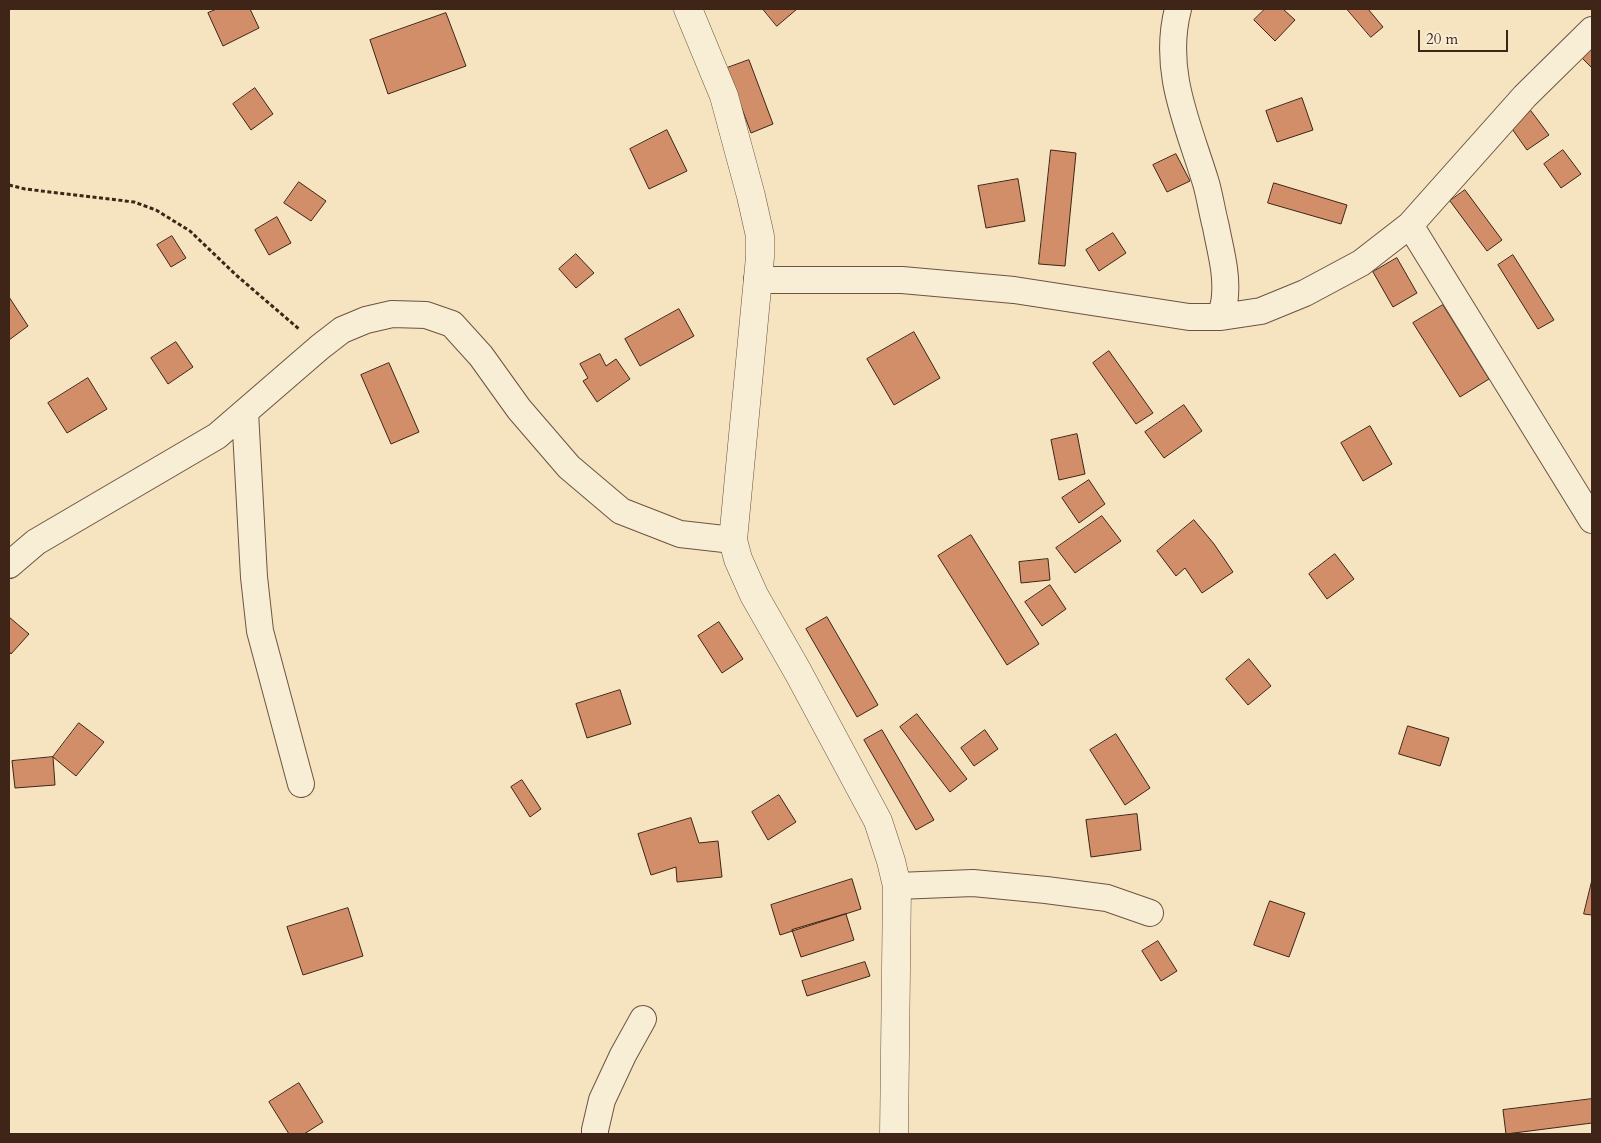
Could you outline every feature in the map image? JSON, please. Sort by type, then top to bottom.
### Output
[{"type":"street","points":[[688,9],[724,96],[760,236],[733,540],[738,559],[754,594],[878,821],[891,860],[897,886],[894,1134]]},
{"type":"street","points":[[1178,9],[1172,44],[1176,82],[1189,134],[1206,184],[1224,267],[1226,295],[1221,317]]},
{"type":"street","points":[[757,280],[902,280],[1014,290],[1189,317],[1221,317],[1261,312],[1305,293],[1361,263],[1410,225],[1525,96],[1592,30]]},
{"type":"street","points":[[1410,225],[1592,520]]},
{"type":"street","points":[[9,565],[36,542],[217,436],[342,330],[366,320],[392,314],[426,315],[452,324],[481,356],[519,409],[569,468],[621,511],[680,534],[733,540]]},
{"type":"street","points":[[245,412],[254,577],[260,631],[301,784]]},
{"type":"street","points":[[897,886],[973,882],[1107,898],[1150,913]]},
{"type":"street","points":[[595,1134],[602,1100],[623,1055],[643,1019]]},
{"type":"path","points":[[9,185],[25,190],[134,202],[156,210],[190,231],[320,347]]},
{"type":"building","points":[[217,9],[250,9],[259,28],[223,46],[208,13]]},
{"type":"building","points":[[763,9],[797,9],[777,26]]},
{"type":"building","points":[[1265,9],[1283,9],[1295,20],[1275,41],[1254,20]]},
{"type":"building","points":[[1347,9],[1368,9],[1383,27],[1371,37]]},
{"type":"building","points":[[446,13],[466,66],[388,94],[370,40]]},
{"type":"building","points":[[1592,45],[1592,68],[1579,55]]},
{"type":"building","points":[[749,60],[773,124],[751,133],[727,68]]},
{"type":"building","points":[[255,88],[273,114],[251,130],[233,104]]},
{"type":"building","points":[[1302,98],[1313,130],[1277,142],[1266,111]]},
{"type":"building","points":[[1531,111],[1549,135],[1527,150],[1510,126]]},
{"type":"building","points":[[667,130],[687,171],[649,189],[630,149]]},
{"type":"building","points":[[1051,150],[1076,153],[1065,266],[1039,264]]},
{"type":"building","points":[[1563,150],[1581,174],[1561,188],[1544,164]]},
{"type":"building","points":[[1176,154],[1190,181],[1167,192],[1153,165]]},
{"type":"building","points":[[1018,179],[1025,221],[986,228],[978,186]]},
{"type":"building","points":[[299,182],[326,201],[311,221],[284,203]]},
{"type":"building","points":[[1274,183],[1347,205],[1341,224],[1268,203]]},
{"type":"building","points":[[1465,190],[1502,240],[1487,251],[1450,201]]},
{"type":"building","points":[[277,217],[291,243],[269,255],[255,230]]},
{"type":"building","points":[[1113,233],[1126,253],[1099,271],[1086,250]]},
{"type":"building","points":[[172,236],[186,258],[171,267],[157,245]]},
{"type":"building","points":[[576,254],[594,273],[576,288],[559,269]]},
{"type":"building","points":[[1513,255],[1554,320],[1538,329],[1498,265]]},
{"type":"building","points":[[1397,258],[1417,293],[1393,307],[1373,272]]},
{"type":"building","points":[[9,297],[28,326],[9,340]]},
{"type":"building","points":[[1443,305],[1489,379],[1460,397],[1413,323]]},
{"type":"building","points":[[679,309],[694,336],[640,366],[625,339]]},
{"type":"building","points":[[914,332],[940,378],[894,405],[867,359]]},
{"type":"building","points":[[176,342],[193,367],[168,384],[151,358]]},
{"type":"building","points":[[1109,351],[1153,413],[1136,424],[1093,363]]},
{"type":"building","points":[[600,354],[606,366],[616,359],[630,379],[597,402],[583,381],[588,378],[580,364]]},
{"type":"building","points":[[389,363],[419,432],[391,444],[361,375]]},
{"type":"building","points":[[88,378],[107,409],[67,433],[48,403]]},
{"type":"building","points":[[1184,405],[1202,431],[1164,458],[1145,432]]},
{"type":"building","points":[[1370,426],[1392,464],[1363,481],[1341,443]]},
{"type":"building","points":[[1077,434],[1085,474],[1059,480],[1051,440]]},
{"type":"building","points":[[1089,480],[1105,504],[1079,523],[1062,498]]},
{"type":"building","points":[[1102,516],[1121,541],[1075,573],[1056,548]]},
{"type":"building","points":[[1194,520],[1214,544],[1233,572],[1202,593],[1185,568],[1176,576],[1157,551]]},
{"type":"building","points":[[971,535],[1039,644],[1007,665],[938,556]]},
{"type":"building","points":[[1335,554],[1354,579],[1327,599],[1309,574]]},
{"type":"building","points":[[1048,559],[1050,580],[1021,583],[1019,562]]},
{"type":"building","points":[[1050,585],[1066,609],[1042,626],[1025,602]]},
{"type":"building","points":[[9,617],[29,634],[11,654],[9,651]]},
{"type":"building","points":[[827,617],[878,705],[857,717],[806,629]]},
{"type":"building","points":[[719,622],[743,659],[722,673],[698,636]]},
{"type":"building","points":[[1249,659],[1271,686],[1248,705],[1226,679]]},
{"type":"building","points":[[620,690],[631,724],[587,738],[576,704]]},
{"type":"building","points":[[917,714],[967,779],[950,792],[900,727]]},
{"type":"building","points":[[79,723],[104,742],[76,776],[53,757]]},
{"type":"building","points":[[1408,726],[1449,738],[1440,766],[1399,754]]},
{"type":"building","points":[[882,730],[934,820],[916,830],[864,740]]},
{"type":"building","points":[[985,730],[998,749],[974,766],[961,748]]},
{"type":"building","points":[[1116,734],[1150,788],[1125,805],[1090,750]]},
{"type":"building","points":[[53,757],[55,785],[15,788],[12,761]]},
{"type":"building","points":[[522,780],[541,809],[530,817],[511,787]]},
{"type":"building","points":[[779,795],[796,822],[768,840],[752,812]]},
{"type":"building","points":[[1137,814],[1141,850],[1091,857],[1086,820]]},
{"type":"building","points":[[691,818],[699,843],[718,841],[722,877],[677,882],[676,867],[651,875],[638,834]]},
{"type":"building","points":[[852,879],[861,909],[780,935],[771,905]]},
{"type":"building","points":[[1592,880],[1592,915],[1584,914]]},
{"type":"building","points":[[1270,901],[1305,913],[1289,957],[1254,945]]},
{"type":"building","points":[[348,908],[363,956],[303,975],[287,927]]},
{"type":"building","points":[[846,914],[854,940],[801,957],[792,930]]},
{"type":"building","points":[[1158,941],[1177,971],[1161,981],[1142,951]]},
{"type":"building","points":[[865,962],[870,976],[807,996],[802,981]]},
{"type":"building","points":[[299,1083],[323,1122],[304,1134],[289,1134],[269,1102]]},
{"type":"building","points":[[1592,1099],[1592,1123],[1506,1134],[1503,1110]]}]
